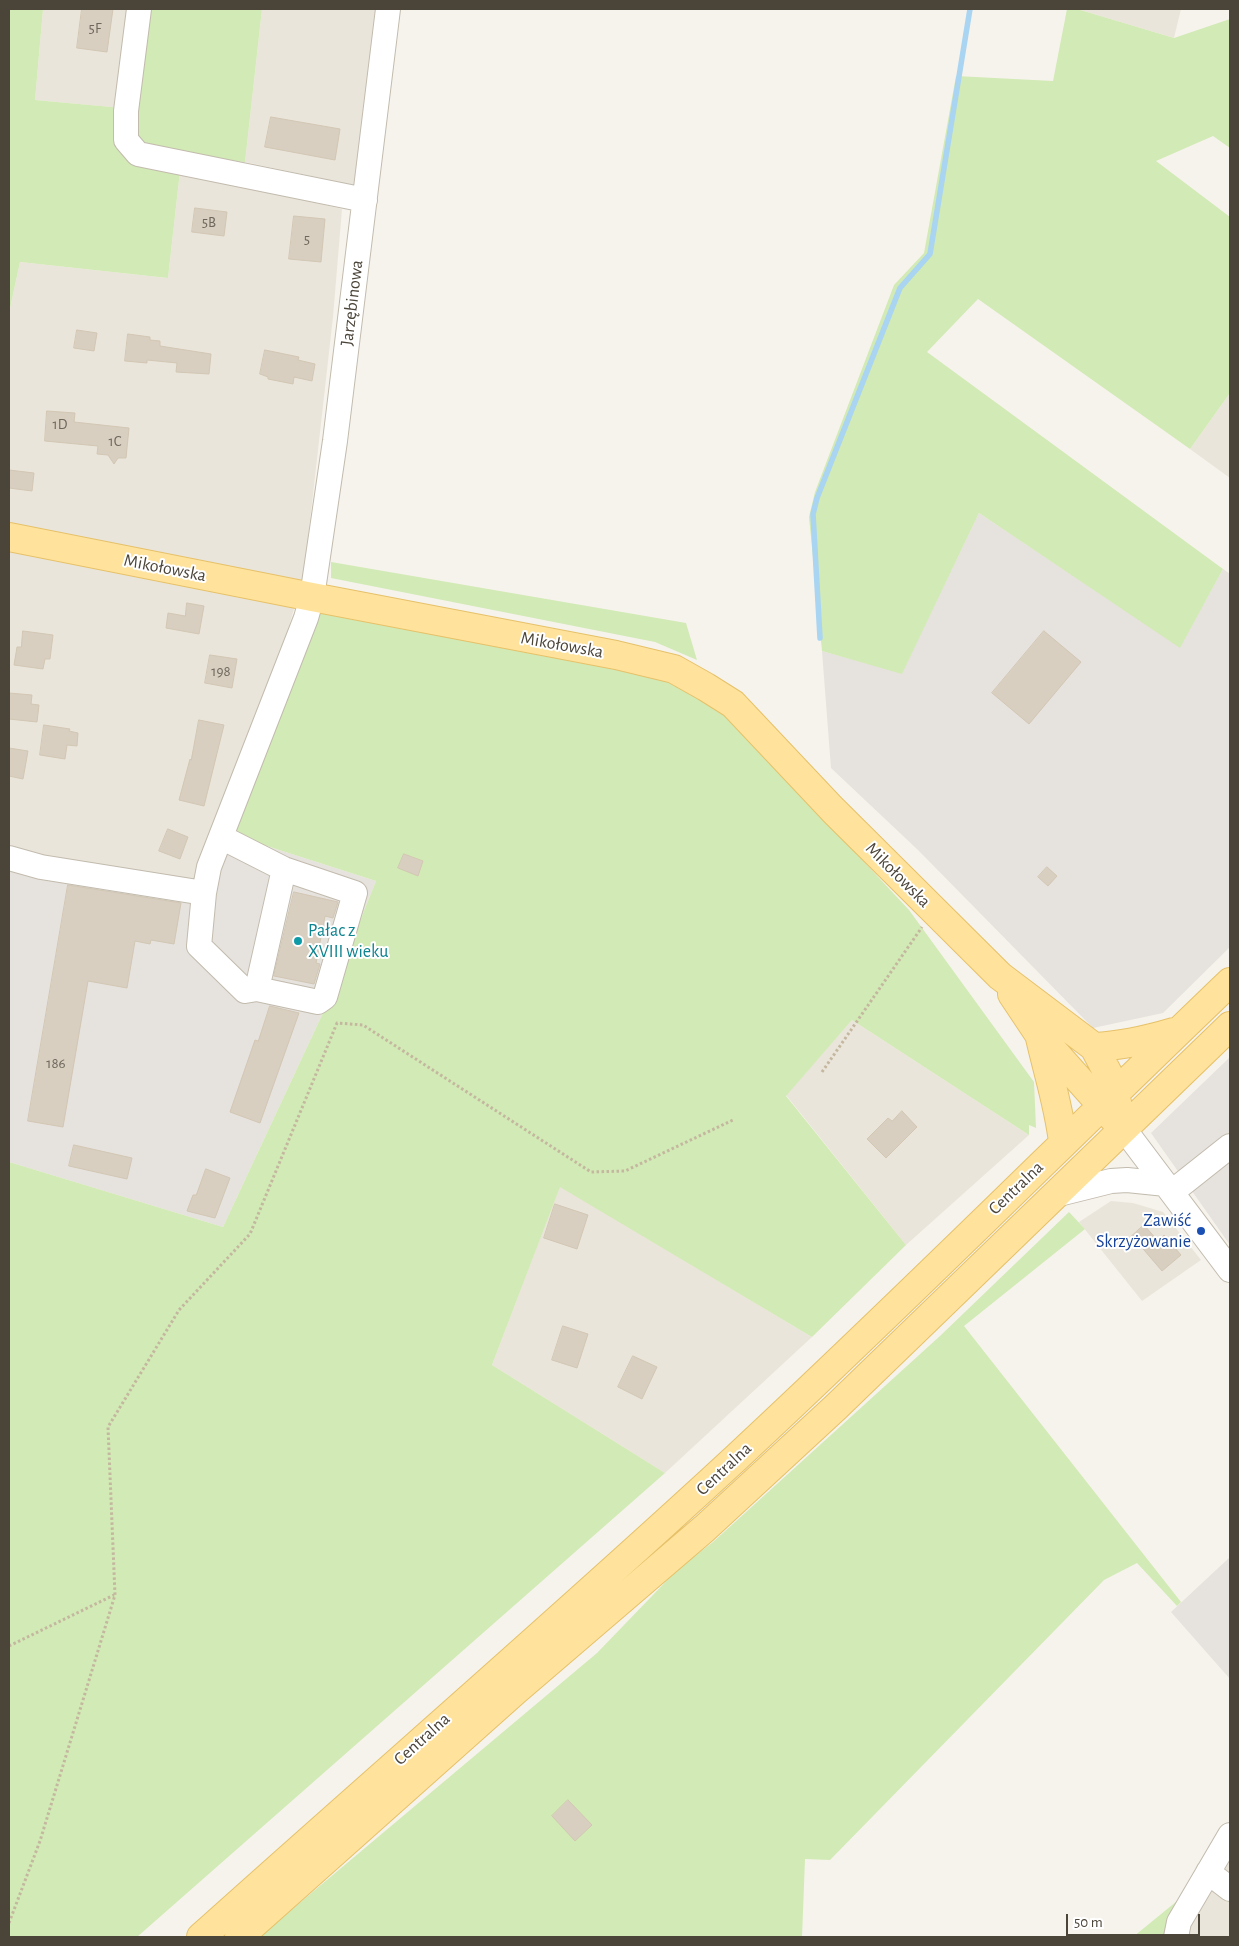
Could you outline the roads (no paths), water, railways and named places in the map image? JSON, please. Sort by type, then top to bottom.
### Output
[{"type":"main road","name":"Mikołowska","points":[[9,537],[312,597],[616,654],[674,670],[706,686],[733,704],[833,810],[1000,976],[1094,1047],[1105,1066],[1109,1099],[1124,1130]]},
{"type":"main road","name":"Mikołowska","points":[[1000,976],[1040,1036],[1109,1099]]},
{"type":"main road","name":"Centralna","points":[[200,1937],[731,1462],[1230,982]]},
{"type":"main road","name":"Centralna","points":[[239,1937],[516,1691],[705,1528],[843,1400],[1230,1026]]},
{"type":"main road","points":[[1094,1047],[1137,1043],[1180,1030]]},
{"type":"main road","points":[[1040,1036],[1050,1086],[1060,1116],[1063,1142]]},
{"type":"street","points":[[139,9],[126,111],[126,140],[138,154],[365,200]]},
{"type":"street","name":"Jarzębinowa","points":[[257,989],[244,991],[199,946],[204,893],[209,867],[306,618],[312,597],[335,441],[388,9]]},
{"type":"street","points":[[221,837],[284,868],[355,893],[325,997],[318,1002],[257,989],[284,868]]},
{"type":"street","points":[[9,858],[41,867],[204,893]]},
{"type":"street","points":[[1124,1130],[1230,1270]]},
{"type":"street","points":[[1056,1195],[1111,1181],[1127,1180],[1169,1188],[1230,1146]]},
{"type":"street","points":[[1176,1937],[1179,1922],[1230,1835]]},
{"type":"street","points":[[1208,1872],[1230,1889]]},
{"type":"waterway","points":[[820,638],[813,514],[817,498],[900,288],[930,254],[970,9]]},
{"type":"place","name":"Pałac z XVIII wieku","points":[[298,941]]},
{"type":"place","name":"Zawiść Skrzyżowanie","points":[[1201,1231]]}]
